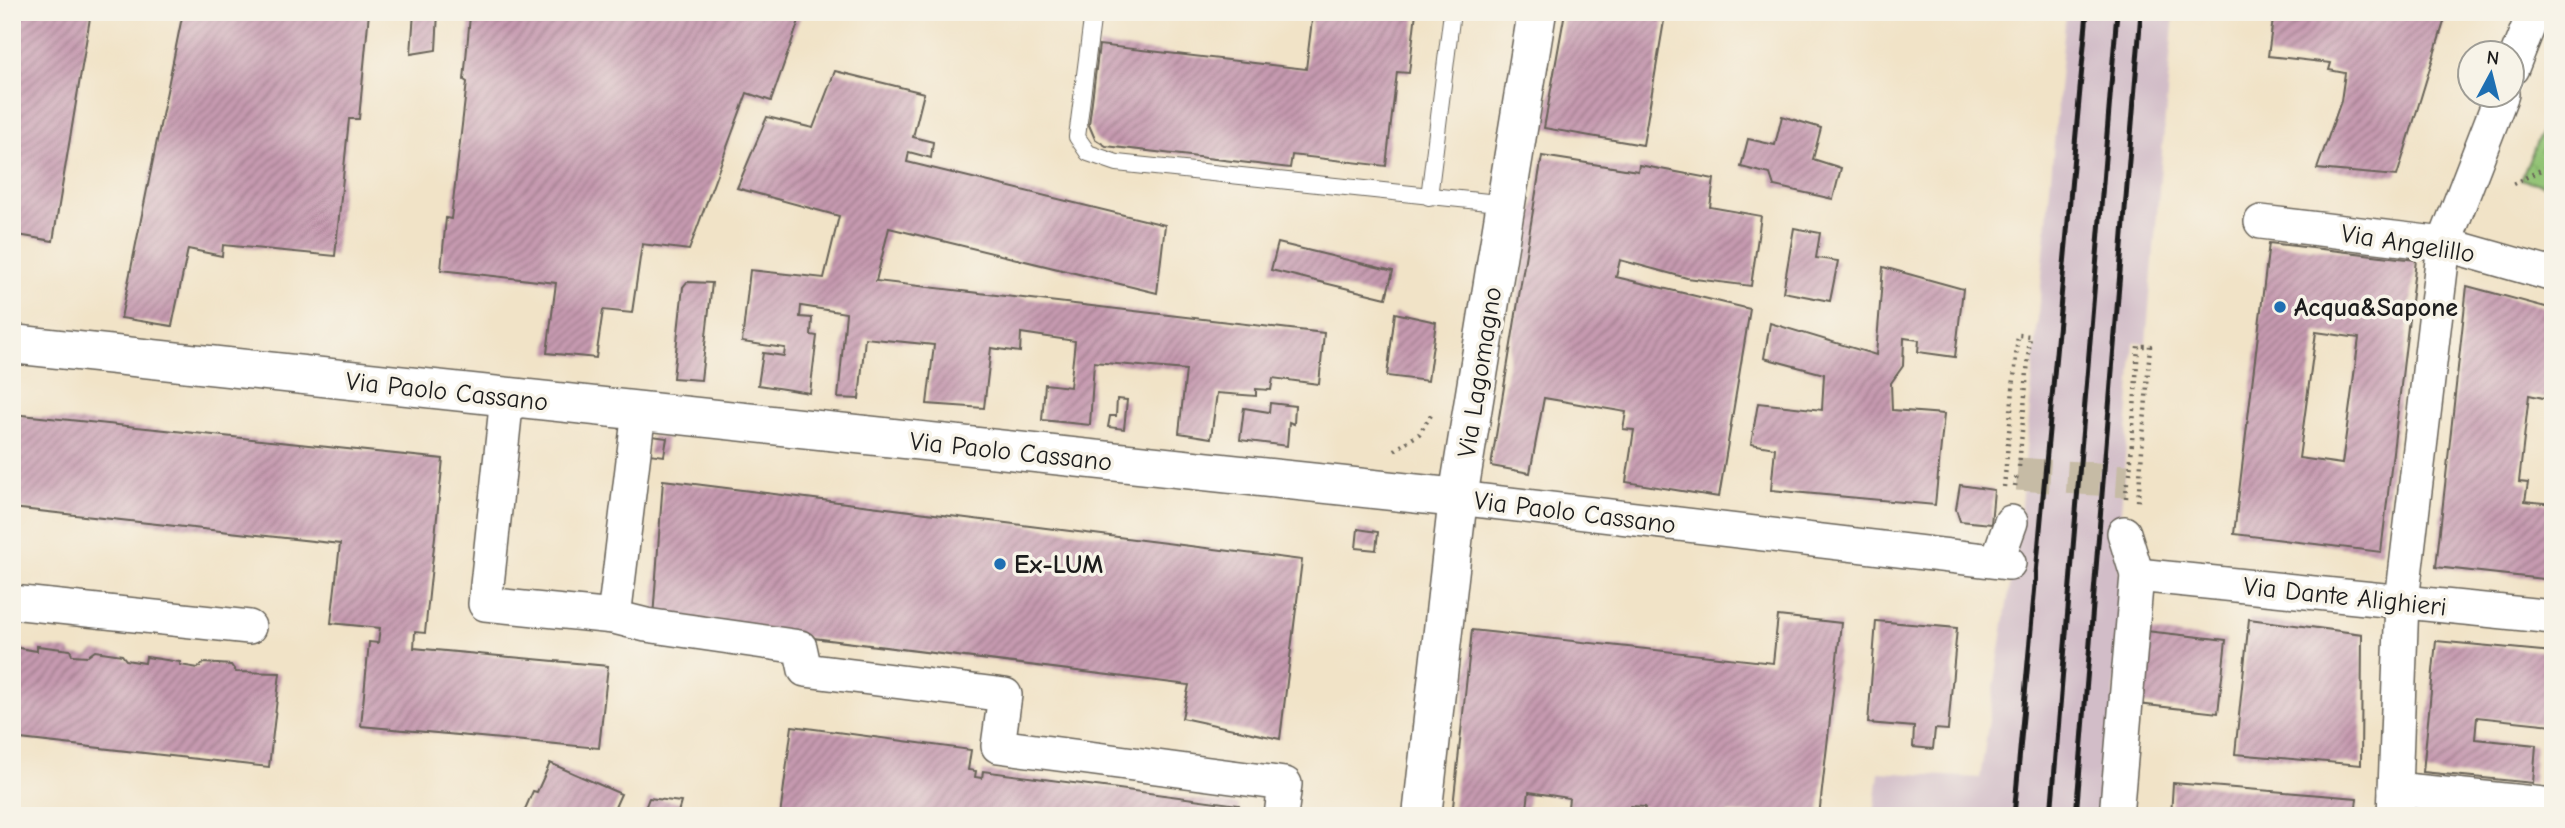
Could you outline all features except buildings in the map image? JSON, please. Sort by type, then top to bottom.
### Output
[{"type":"main road","name":"Via Lagomagno","points":[[1422,816],[1458,498],[1537,12]]},
{"type":"main road","name":"Via Paolo Cassano","points":[[12,344],[1458,498]]},
{"type":"street","points":[[2524,38],[2534,12]]},
{"type":"street","points":[[2497,108],[2444,244],[2402,601],[2395,802],[2553,805]]},
{"type":"street","name":"Via Angelillo","points":[[2261,222],[2444,244],[2553,275]]},
{"type":"street","points":[[507,397],[485,604],[614,617],[646,625],[800,647],[804,670],[1005,695],[998,746],[1285,784],[1281,816]]},
{"type":"street","points":[[614,617],[639,411]]},
{"type":"street","name":"Via Paolo Cassano","points":[[1458,498],[2003,562],[2007,508]]},
{"type":"street","points":[[2116,816],[2137,575],[2131,520]]},
{"type":"street","name":"Via Dante Alighieri","points":[[2137,575],[2553,617]]},
{"type":"street","points":[[12,602],[249,627]]},
{"type":"lane","points":[[1093,12],[1077,137],[1088,153],[1117,163],[1507,204]]},
{"type":"lane","points":[[1429,197],[1452,12]]},
{"type":"path","points":[[2513,184],[2553,164]]},
{"type":"path","points":[[2007,508],[2018,335],[2030,336],[2019,467]]},
{"type":"path","points":[[2130,474],[2138,346],[2150,346],[2131,520]]},
{"type":"path","points":[[1395,450],[1419,435],[1437,406]]},
{"type":"shaded area","points":[[2066,12],[2174,12],[2146,343],[2134,342],[2118,550],[2122,606],[2103,816],[1874,816],[1879,772],[1980,778],[2019,527]]},
{"type":"green space","points":[[2553,103],[2553,188],[2521,179]]},
{"type":"tunnel","points":[[2017,474],[2127,481]]},
{"type":"railway","points":[[2014,816],[2087,12]]},
{"type":"railway","points":[[2051,816],[2117,12]]},
{"type":"railway","points":[[2076,816],[2141,12]]},
{"type":"place","name":"Acqua&Sapone","points":[[2280,307]]},
{"type":"place","name":"Ex-LUM","points":[[1000,564]]}]
